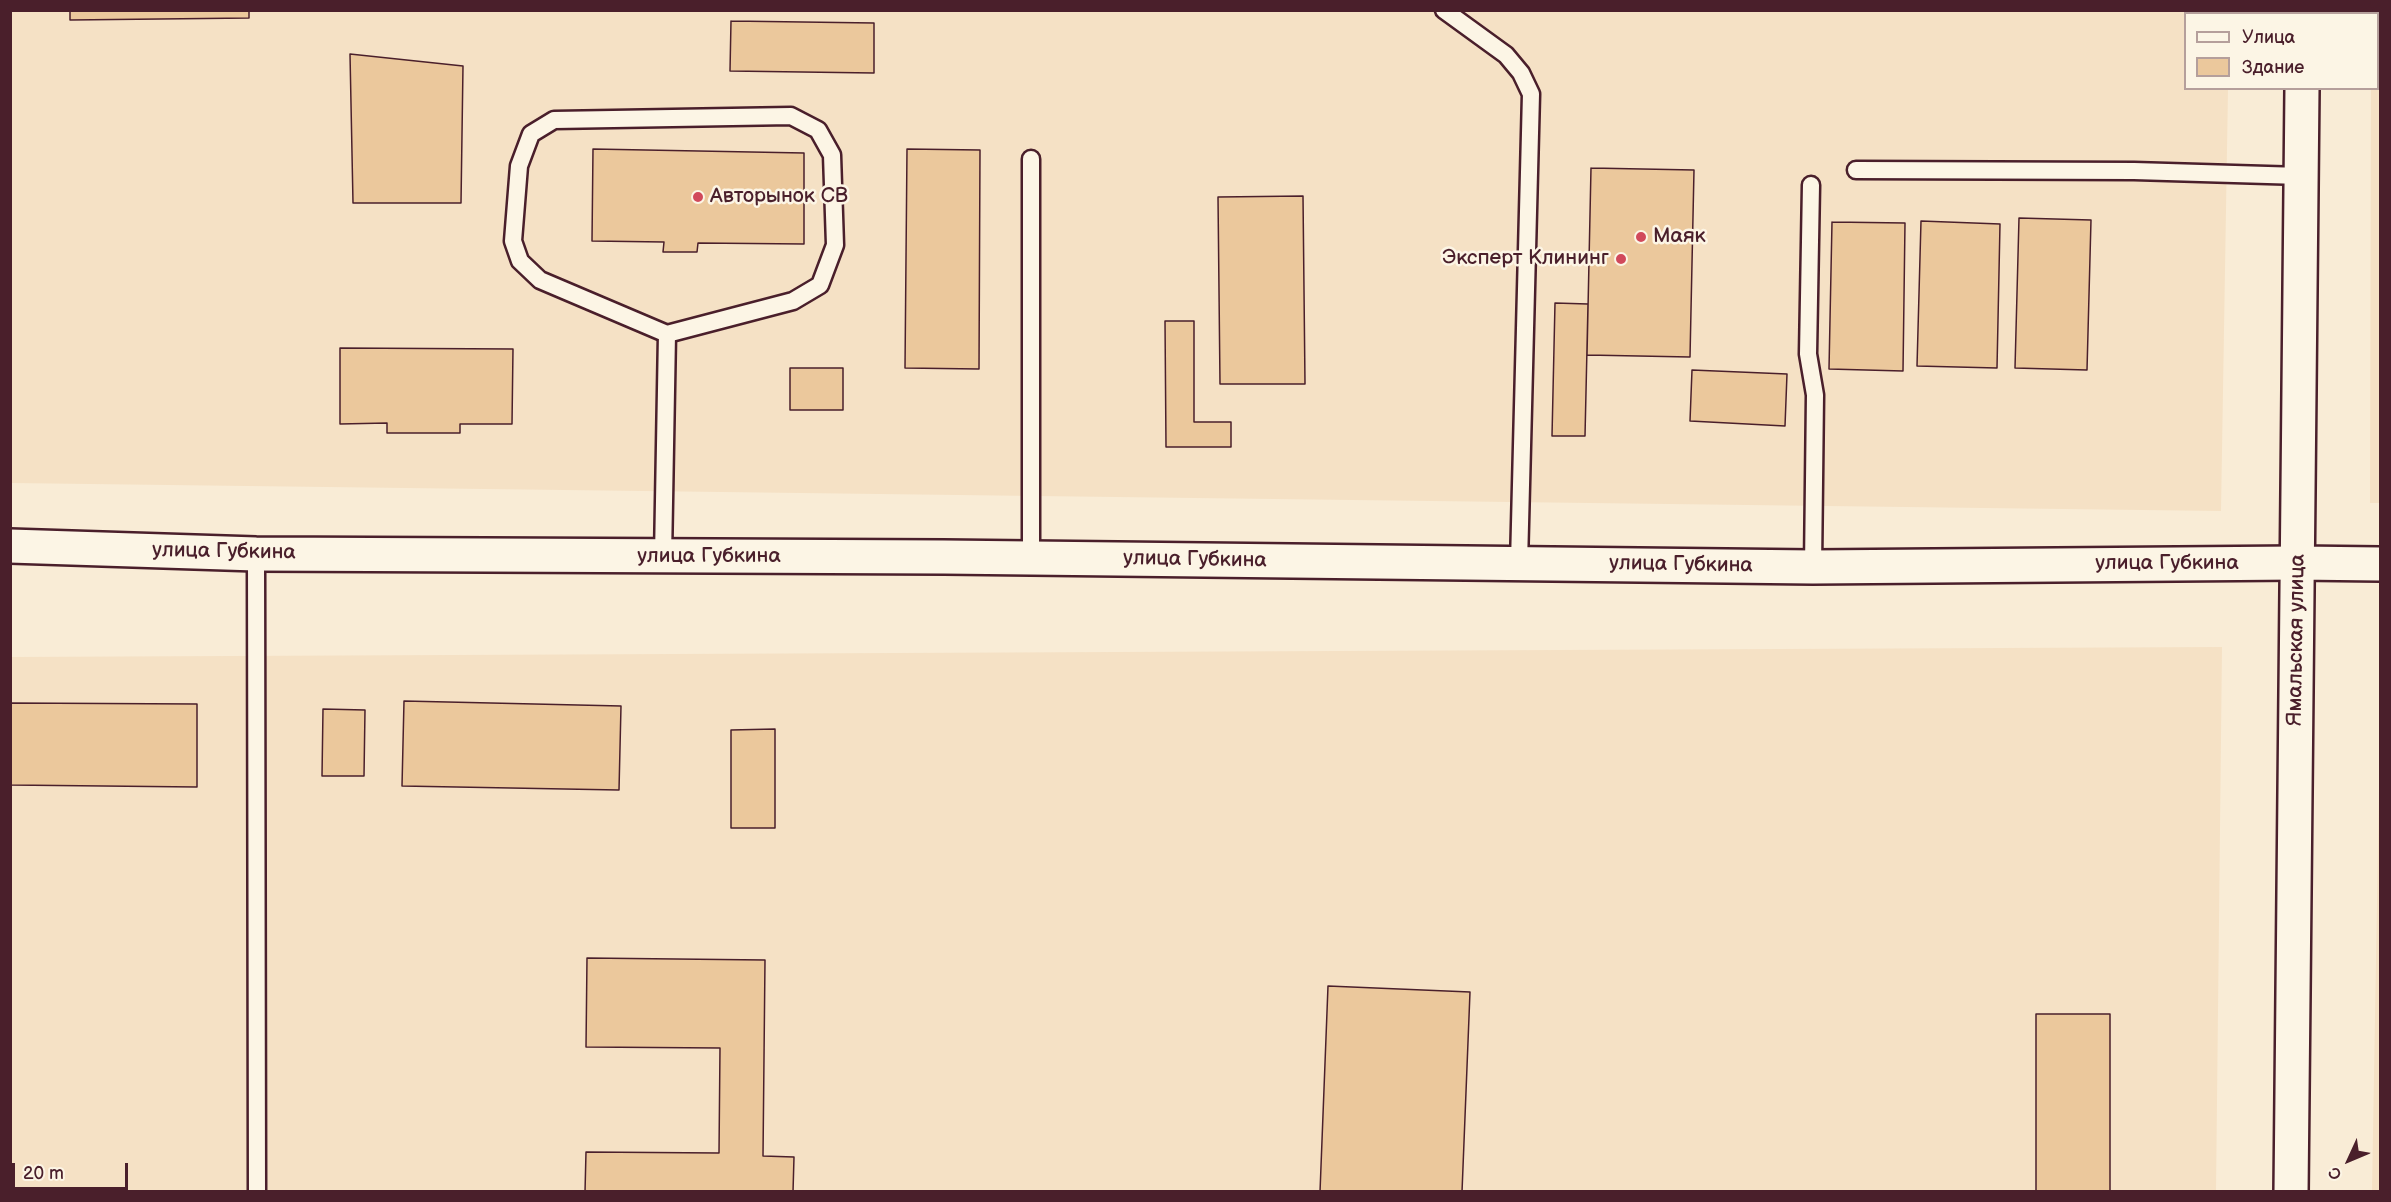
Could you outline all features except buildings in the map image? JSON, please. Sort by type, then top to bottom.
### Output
[{"type":"street","name":"Ямальская улица","points":[[2291,1191],[2302,90]]},
{"type":"street","name":"улица Губкина","points":[[10,546],[256,554],[1031,558],[1813,567],[2380,564]]},
{"type":"lane","points":[[1444,10],[1506,55],[1521,74],[1531,94],[1519,563]]},
{"type":"lane","points":[[779,116],[791,116],[818,130],[832,155],[835,244],[820,285],[794,301],[667,334],[540,280],[520,261],[513,241],[519,166],[531,134],[554,120],[779,116]]},
{"type":"lane","points":[[1031,159],[1031,558]]},
{"type":"lane","points":[[1856,170],[2134,171],[2301,176]]},
{"type":"lane","points":[[1811,185],[1808,354],[1815,395],[1813,567]]},
{"type":"lane","points":[[663,557],[667,334]]},
{"type":"lane","points":[[256,554],[257,1191]]},
{"type":"shaded area","points":[[2380,10],[2380,503],[2370,503],[2371,90],[2379,90],[2379,12],[2371,11]]},
{"type":"shaded area","points":[[11,11],[2229,11],[2184,12],[2184,90],[2228,90],[2221,511],[11,483]]},
{"type":"shaded area","points":[[2222,647],[2216,1191],[11,1191],[10,657]]},
{"type":"shaded area","points":[[2380,729],[2380,1191],[2372,1192],[2372,1191]]},
{"type":"place","name":"Авторынок СВ","points":[[698,197]]},
{"type":"place","name":"Маяк","points":[[1641,237]]},
{"type":"place","name":"Эксперт Клининг","points":[[1621,259]]}]
